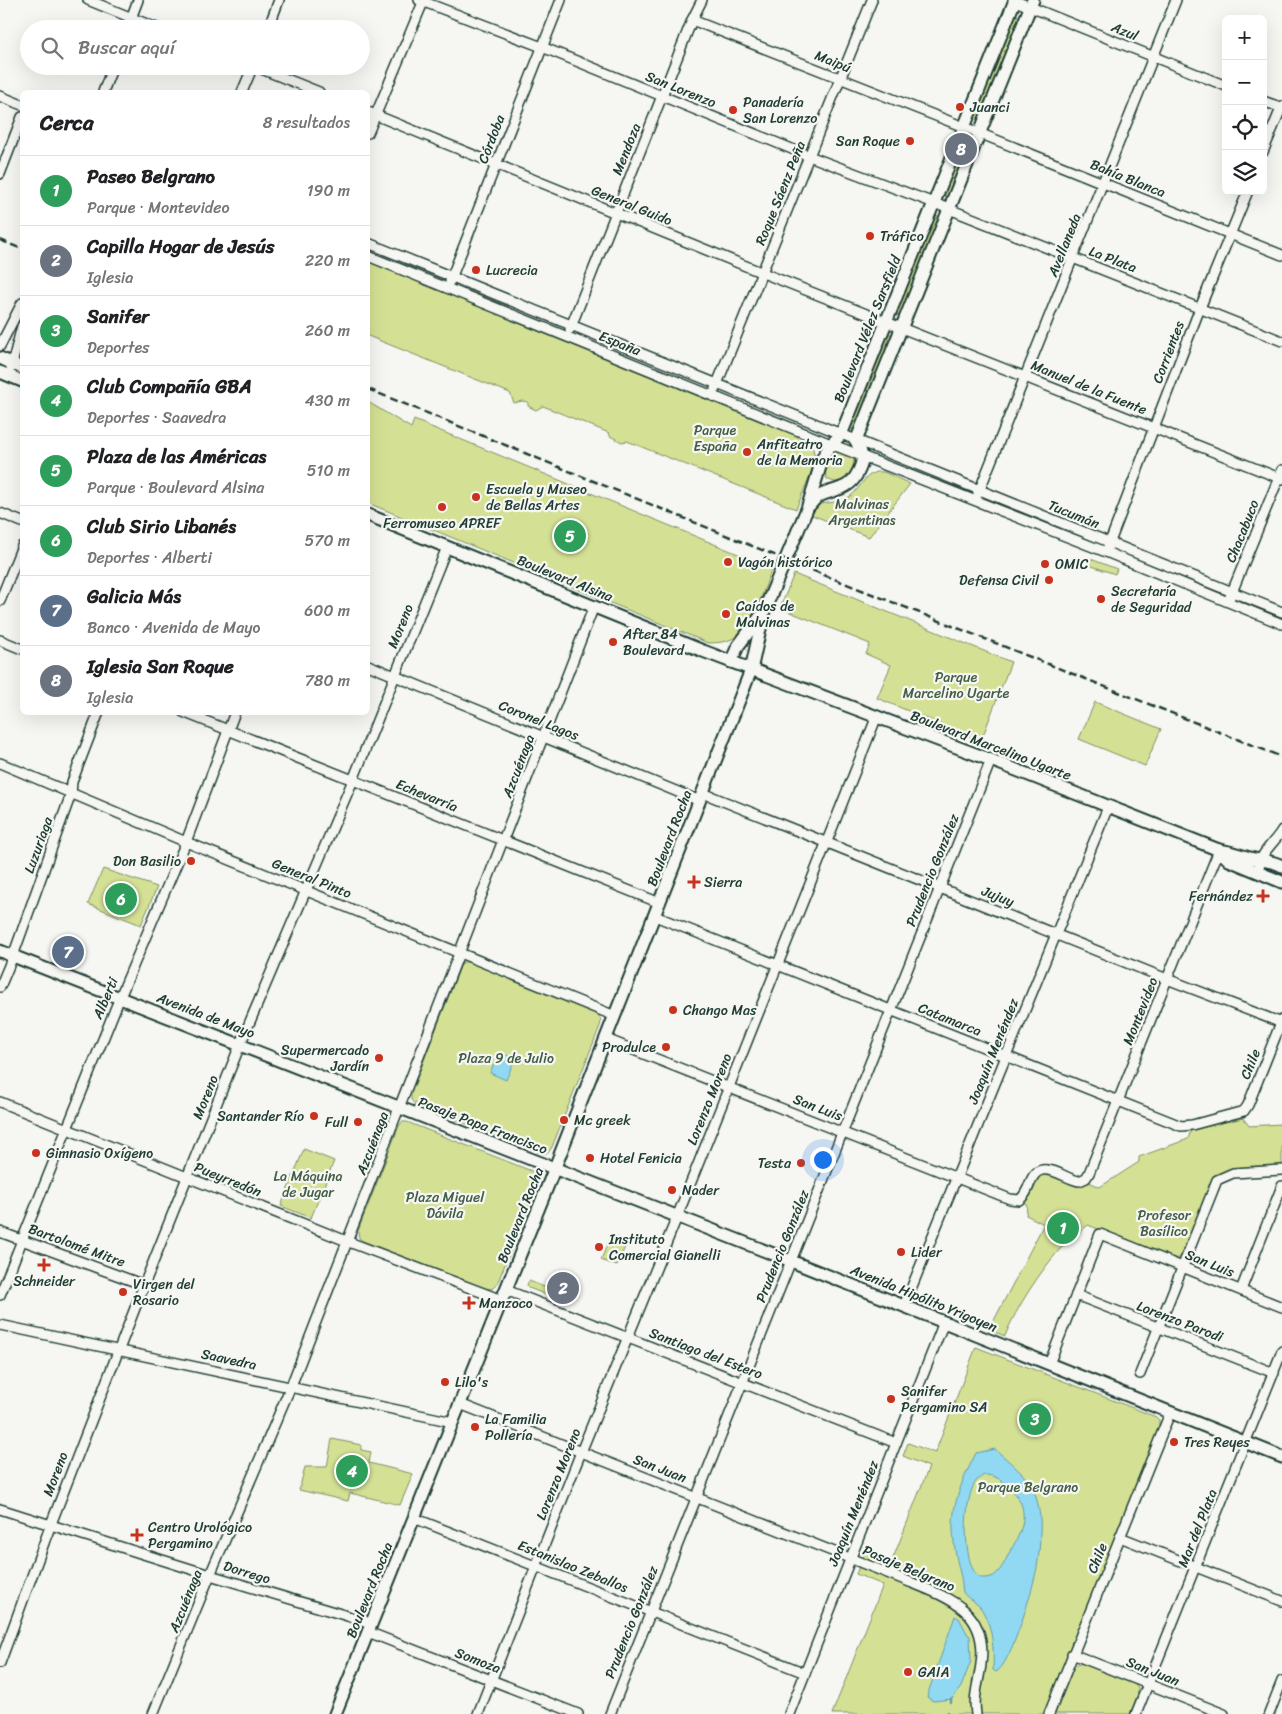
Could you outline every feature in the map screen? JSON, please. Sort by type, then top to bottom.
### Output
[{"type":"main road","name":"Boulevard Vélez Sarsfield","points":[[831,444],[841,435],[1014,0]]},
{"type":"main road","points":[[732,662],[738,646],[764,611],[812,502],[818,496],[842,489],[852,482],[862,466],[863,455],[856,441],[1032,4]]},
{"type":"main road","points":[[0,358],[18,366]]},
{"type":"main road","points":[[4,374],[20,380]]},
{"type":"main road","points":[[808,509],[817,472],[831,444]]},
{"type":"main road","name":"Boulevard Alsina","points":[[370,516],[751,670]]},
{"type":"main road","name":"Boulevard Rocha","points":[[335,1714],[702,797],[751,670],[764,611]]},
{"type":"main road","name":"Boulevard Marcelino Ugarte","points":[[751,670],[877,716],[1219,850],[1262,859],[1282,866]]},
{"type":"main road","name":"Boulevard Marcelino Ugarte","points":[[1219,850],[1230,860],[1260,873],[1280,878]]},
{"type":"main road","name":"Avenida de Mayo","points":[[0,951],[240,1044],[400,1109]]},
{"type":"main road","name":"Pasaje Papa Francisco","points":[[400,1109],[554,1170]]},
{"type":"main road","name":"Avenida Hipólito Yrigoyen","points":[[554,1170],[791,1261],[1282,1457]]},
{"type":"street","points":[[88,0],[136,20]]},
{"type":"street","points":[[131,18],[138,0]]},
{"type":"street","points":[[272,20],[280,0]]},
{"type":"street","name":"Córdoba","points":[[447,288],[561,0]]},
{"type":"street","name":"Mendoza","points":[[567,337],[692,20],[702,0]]},
{"type":"street","name":"Roque Sáenz Peña","points":[[713,395],[872,0]]},
{"type":"street","name":"Azul","points":[[1014,0],[1032,4],[1153,58],[1222,84]]},
{"type":"street","name":"Avellaneda","points":[[976,500],[1176,0]]},
{"type":"street","points":[[371,114],[422,1]]},
{"type":"street","name":"San Lorenzo","points":[[422,1],[542,47],[809,156],[934,203]]},
{"type":"street","name":"Maipú","points":[[692,20],[964,126]]},
{"type":"street","points":[[104,90],[110,75]]},
{"type":"street","points":[[243,90],[249,75]]},
{"type":"street","points":[[276,75],[314,90]]},
{"type":"street","points":[[0,96],[20,104]]},
{"type":"street","points":[[1264,150],[1282,107],[1267,102]]},
{"type":"street","name":"General Guido","points":[[371,114],[886,321]]},
{"type":"street","points":[[0,174],[20,122]]},
{"type":"street","name":"Bahía Blanca","points":[[964,126],[1282,255]]},
{"type":"street","name":"Corrientes","points":[[1108,547],[1200,308],[1246,195]]},
{"type":"street","name":"La Plata","points":[[934,203],[1282,341]]},
{"type":"street","name":"España","points":[[370,244],[856,441]]},
{"type":"street","name":"España","points":[[370,257],[831,444],[863,455]]},
{"type":"street","points":[[0,346],[20,308]]},
{"type":"street","name":"Manuel de la Fuente","points":[[886,321],[1155,428],[1281,475]]},
{"type":"street","points":[[4,374],[18,366],[20,346]]},
{"type":"street","name":"Tucumán","points":[[856,441],[980,490],[1228,602],[1282,624]]},
{"type":"street","name":"Tucumán","points":[[863,455],[976,500],[1232,592],[1282,612]]},
{"type":"street","name":"Chacabuco","points":[[1228,602],[1281,475]]},
{"type":"street","points":[[0,513],[20,521]]},
{"type":"street","name":"Moreno","points":[[0,1663],[51,1524],[240,1044],[353,780],[447,547]]},
{"type":"street","points":[[0,601],[20,551]]},
{"type":"street","name":"Azcuénaga","points":[[153,1714],[291,1386],[349,1242],[594,606]]},
{"type":"street","points":[[0,640],[20,648]]},
{"type":"street","name":"Coronel Lagos","points":[[370,666],[543,737],[702,797]]},
{"type":"street","name":"Luzuriaga","points":[[0,987],[13,956],[71,794],[72,782],[98,715]]},
{"type":"street","name":"Echevarría","points":[[190,715],[660,903]]},
{"type":"street","name":"Alberti","points":[[0,1295],[120,997],[186,842],[234,715]]},
{"type":"street","name":"Lorenzo Moreno","points":[[478,1714],[581,1452],[877,716]]},
{"type":"street","name":"Prudencio González","points":[[610,1714],[991,760]]},
{"type":"street","name":"General Pinto","points":[[0,764],[186,842],[615,1016]]},
{"type":"street","name":"Jujuy","points":[[702,797],[827,842],[1167,979],[1282,1022]]},
{"type":"street","name":"Joaquín Menéndez","points":[[904,1306],[1108,807]]},
{"type":"street","points":[[1260,873],[1258,867],[1264,853],[1282,830]]},
{"type":"street","name":"Montevideo","points":[[1019,1200],[1027,1193],[1032,1177],[1038,1171],[1047,1170],[1079,1181],[1083,1180],[1090,1173],[1219,850]]},
{"type":"street","name":"Catamarca","points":[[655,916],[1184,1126],[1237,1114]]},
{"type":"street","name":"Chile","points":[[1237,1114],[1244,1111],[1248,1105],[1282,1022]]},
{"type":"street","name":"San Luis","points":[[606,1039],[1010,1199],[1019,1200]]},
{"type":"street","name":"Pueyrredón","points":[[0,1102],[349,1242],[504,1295]]},
{"type":"street","points":[[1140,1374],[1217,1180],[1233,1173],[1272,1169],[1282,1170]]},
{"type":"street","points":[[1241,1290],[1282,1186]]},
{"type":"street","name":"Bartolomé Mitre","points":[[0,1232],[144,1285]]},
{"type":"street","name":"San Luis","points":[[1076,1295],[1100,1234],[1282,1307]]},
{"type":"street","name":"Santiago del Estero","points":[[504,1295],[627,1338],[896,1443]]},
{"type":"street","points":[[1049,1364],[1076,1295]]},
{"type":"street","name":"Lorenzo Parodi","points":[[1076,1295],[1274,1373]]},
{"type":"street","name":"Joaquín Menéndez","points":[[789,1714],[944,1322]]},
{"type":"street","name":"Saavedra","points":[[0,1324],[452,1422]]},
{"type":"street","name":"Mar del Plata","points":[[1136,1714],[1282,1351]]},
{"type":"street","name":"San Juan","points":[[460,1404],[850,1559]]},
{"type":"street","name":"Chile","points":[[1049,1714],[1170,1412]]},
{"type":"street","name":"Dorrego","points":[[0,1509],[370,1628]]},
{"type":"street","name":"Estanislao Zeballos","points":[[414,1518],[805,1673]]},
{"type":"street","points":[[1120,1537],[1282,1601]]},
{"type":"street","name":"Pasaje Belgrano","points":[[850,1559],[942,1595],[961,1606],[969,1614],[978,1627],[982,1645],[981,1664],[974,1696],[976,1714]]},
{"type":"street","name":"Somoza","points":[[370,1628],[491,1680],[578,1714]]},
{"type":"street","name":"San Juan","points":[[1072,1654],[1224,1714]]},
{"type":"street","points":[[1269,1714],[1282,1681]]},
{"type":"green space","points":[[1015,15],[1021,18],[977,120],[974,117]]},
{"type":"green space","points":[[965,140],[970,143],[948,197],[943,195]]},
{"type":"green space","points":[[935,215],[940,217],[899,316],[895,314]]},
{"type":"green space","name":"Parque España","points":[[370,261],[802,435],[813,449],[816,461],[796,509],[627,441],[622,442],[610,436],[609,433],[543,406],[536,410],[528,406],[528,402],[514,403],[510,393],[370,337]]},
{"type":"green space","points":[[887,333],[893,335],[856,430],[850,429],[849,427]]},
{"type":"green space","points":[[370,403],[411,428],[414,420],[772,568],[754,613],[744,629],[728,641],[708,643],[370,504]]},
{"type":"green space","points":[[843,452],[849,454],[854,461],[853,467],[846,480],[833,482],[827,479],[824,471],[832,455]]},
{"type":"green space","name":"Malvinas Argentinas","points":[[876,472],[884,472],[910,484],[869,537],[812,515],[817,505],[849,497],[868,477]]},
{"type":"green space","points":[[1088,558],[1117,569],[1115,574],[1086,564]]},
{"type":"green space","name":"Parque Marcelino Ugarte","points":[[794,574],[1011,662],[981,741],[877,698],[891,665],[866,654],[870,644],[780,608]]},
{"type":"green space","points":[[1095,702],[1161,729],[1145,766],[1079,739]]},
{"type":"green space","points":[[103,869],[157,887],[141,925],[88,904]]},
{"type":"green space","name":"Plaza 9 de Julio","points":[[463,962],[469,962],[595,1013],[600,1018],[600,1026],[548,1153],[541,1153],[414,1103],[411,1100],[411,1094]]},
{"type":"green space","name":"Profesor Basílico","points":[[1243,1118],[1249,1126],[1282,1124],[1282,1166],[1245,1167],[1226,1171],[1214,1179],[1181,1256],[1177,1259],[1172,1258],[1088,1225],[1061,1248],[1045,1267],[1022,1302],[1005,1336],[989,1330],[1044,1224],[1026,1215],[1027,1206],[1025,1202],[1030,1197],[1040,1176],[1054,1176],[1078,1186],[1089,1182],[1100,1187],[1139,1162],[1139,1157],[1188,1139],[1191,1130]]},
{"type":"green space","name":"Plaza Miguel Dávila","points":[[402,1122],[407,1122],[534,1172],[539,1177],[538,1184],[497,1284],[492,1289],[484,1288],[359,1238],[358,1231]]},
{"type":"green space","name":"La Máquina de Jugar","points":[[304,1149],[334,1161],[311,1218],[281,1206]]},
{"type":"green space","points":[[611,1235],[627,1242],[617,1266],[601,1260]]},
{"type":"green space","points":[[529,1281],[562,1294],[559,1300],[529,1288],[527,1285]]},
{"type":"green space","name":"Parque Belgrano","points":[[976,1347],[1156,1417],[1159,1420],[1159,1427],[1044,1714],[832,1714],[883,1585],[856,1574],[866,1550],[892,1561],[929,1467],[903,1456],[908,1443],[935,1453]]},
{"type":"green space","points":[[332,1439],[361,1445],[361,1450],[371,1452],[369,1463],[413,1474],[400,1505],[350,1493],[348,1501],[299,1490],[305,1467],[327,1467]]},
{"type":"green space","points":[[1082,1663],[1134,1684],[1138,1688],[1138,1694],[1130,1714],[1055,1714],[1074,1666]]},
{"type":"water","points":[[499,1052],[515,1059],[506,1080],[490,1073]]},
{"type":"water","points":[[995,1449],[1017,1468],[1034,1491],[1040,1517],[1039,1554],[1031,1590],[1015,1640],[1002,1666],[996,1672],[993,1670],[993,1646],[988,1621],[980,1607],[963,1592],[954,1542],[954,1513],[957,1500],[961,1485],[976,1453]],"holes":[[[987,1475],[1003,1481],[1016,1495],[1021,1503],[1023,1520],[1018,1537],[1001,1568],[993,1576],[980,1578],[974,1571],[967,1546],[967,1514],[972,1488],[978,1479]]]},
{"type":"water","points":[[955,1616],[959,1618],[970,1636],[971,1661],[961,1687],[952,1699],[933,1701],[927,1697],[928,1693]]},
{"type":"railway","points":[[0,240],[20,248]]},
{"type":"railway","points":[[370,390],[794,563],[1282,757]]},
{"type":"place","name":"Juanci","points":[[960,107]]},
{"type":"place","name":"Panadería San Lorenzo","points":[[733,110]]},
{"type":"place","name":"San Roque","points":[[910,141]]},
{"type":"place","name":"Iglesia San Roque","points":[[961,149]]},
{"type":"place","name":"Tráfico","points":[[870,236]]},
{"type":"place","name":"Lucrecia","points":[[476,270]]},
{"type":"place","name":"Anfiteatro de la Memoria","points":[[747,452]]},
{"type":"place","name":"Escuela y Museo de Bellas Artes","points":[[476,497]]},
{"type":"place","name":"Ferromuseo APREF","points":[[442,507]]},
{"type":"place","name":"Plaza de las Américas","points":[[570,536]]},
{"type":"place","name":"Vagón histórico","points":[[728,562]]},
{"type":"place","name":"OMIC","points":[[1045,564]]},
{"type":"place","name":"Defensa Civil","points":[[1049,580]]},
{"type":"place","name":"Secretaría de Seguridad","points":[[1101,599]]},
{"type":"place","name":"Caídos de Malvinas","points":[[726,614]]},
{"type":"place","name":"After 84 Boulevard","points":[[613,642]]},
{"type":"place","name":"Don Basilio","points":[[191,861]]},
{"type":"place","name":"Sierra","points":[[694,882]]},
{"type":"place","name":"Fernández","points":[[1263,896]]},
{"type":"place","name":"Club Sirio Libanés","points":[[121,899]]},
{"type":"place","name":"Galicia Más","points":[[68,952]]},
{"type":"place","name":"Chango Mas","points":[[673,1010]]},
{"type":"place","name":"Produlce","points":[[666,1047]]},
{"type":"place","name":"Supermercado Jardín","points":[[379,1058]]},
{"type":"place","name":"Santander Río","points":[[314,1116]]},
{"type":"place","name":"Mc greek","points":[[564,1120]]},
{"type":"place","name":"Full","points":[[358,1122]]},
{"type":"place","name":"Gimnasio Oxígeno","points":[[36,1153]]},
{"type":"place","name":"Hotel Fenicia","points":[[590,1158]]},
{"type":"place","name":"Testa","points":[[801,1163]]},
{"type":"place","name":"Nader","points":[[672,1190]]},
{"type":"place","name":"Paseo Belgrano","points":[[1063,1228]]},
{"type":"place","name":"Instituto Comercial Gianelli","points":[[599,1247]]},
{"type":"place","name":"Lider","points":[[901,1252]]},
{"type":"place","name":"Schneider","points":[[44,1265]]},
{"type":"place","name":"Capilla Hogar de Jesús","points":[[563,1288]]},
{"type":"place","name":"Virgen del Rosario","points":[[123,1292]]},
{"type":"place","name":"Manzoco","points":[[469,1303]]},
{"type":"place","name":"Lilo's","points":[[445,1382]]},
{"type":"place","name":"Sanifer Pergamino SA","points":[[891,1399]]},
{"type":"place","name":"Sanifer","points":[[1035,1419]]},
{"type":"place","name":"La Familia Pollería","points":[[475,1427]]},
{"type":"place","name":"Tres Reyes","points":[[1174,1442]]},
{"type":"place","name":"Club Compañía GBA","points":[[352,1471]]},
{"type":"place","name":"Centro Urológico Pergamino","points":[[137,1535]]},
{"type":"place","name":"GAIA","points":[[908,1672]]}]
